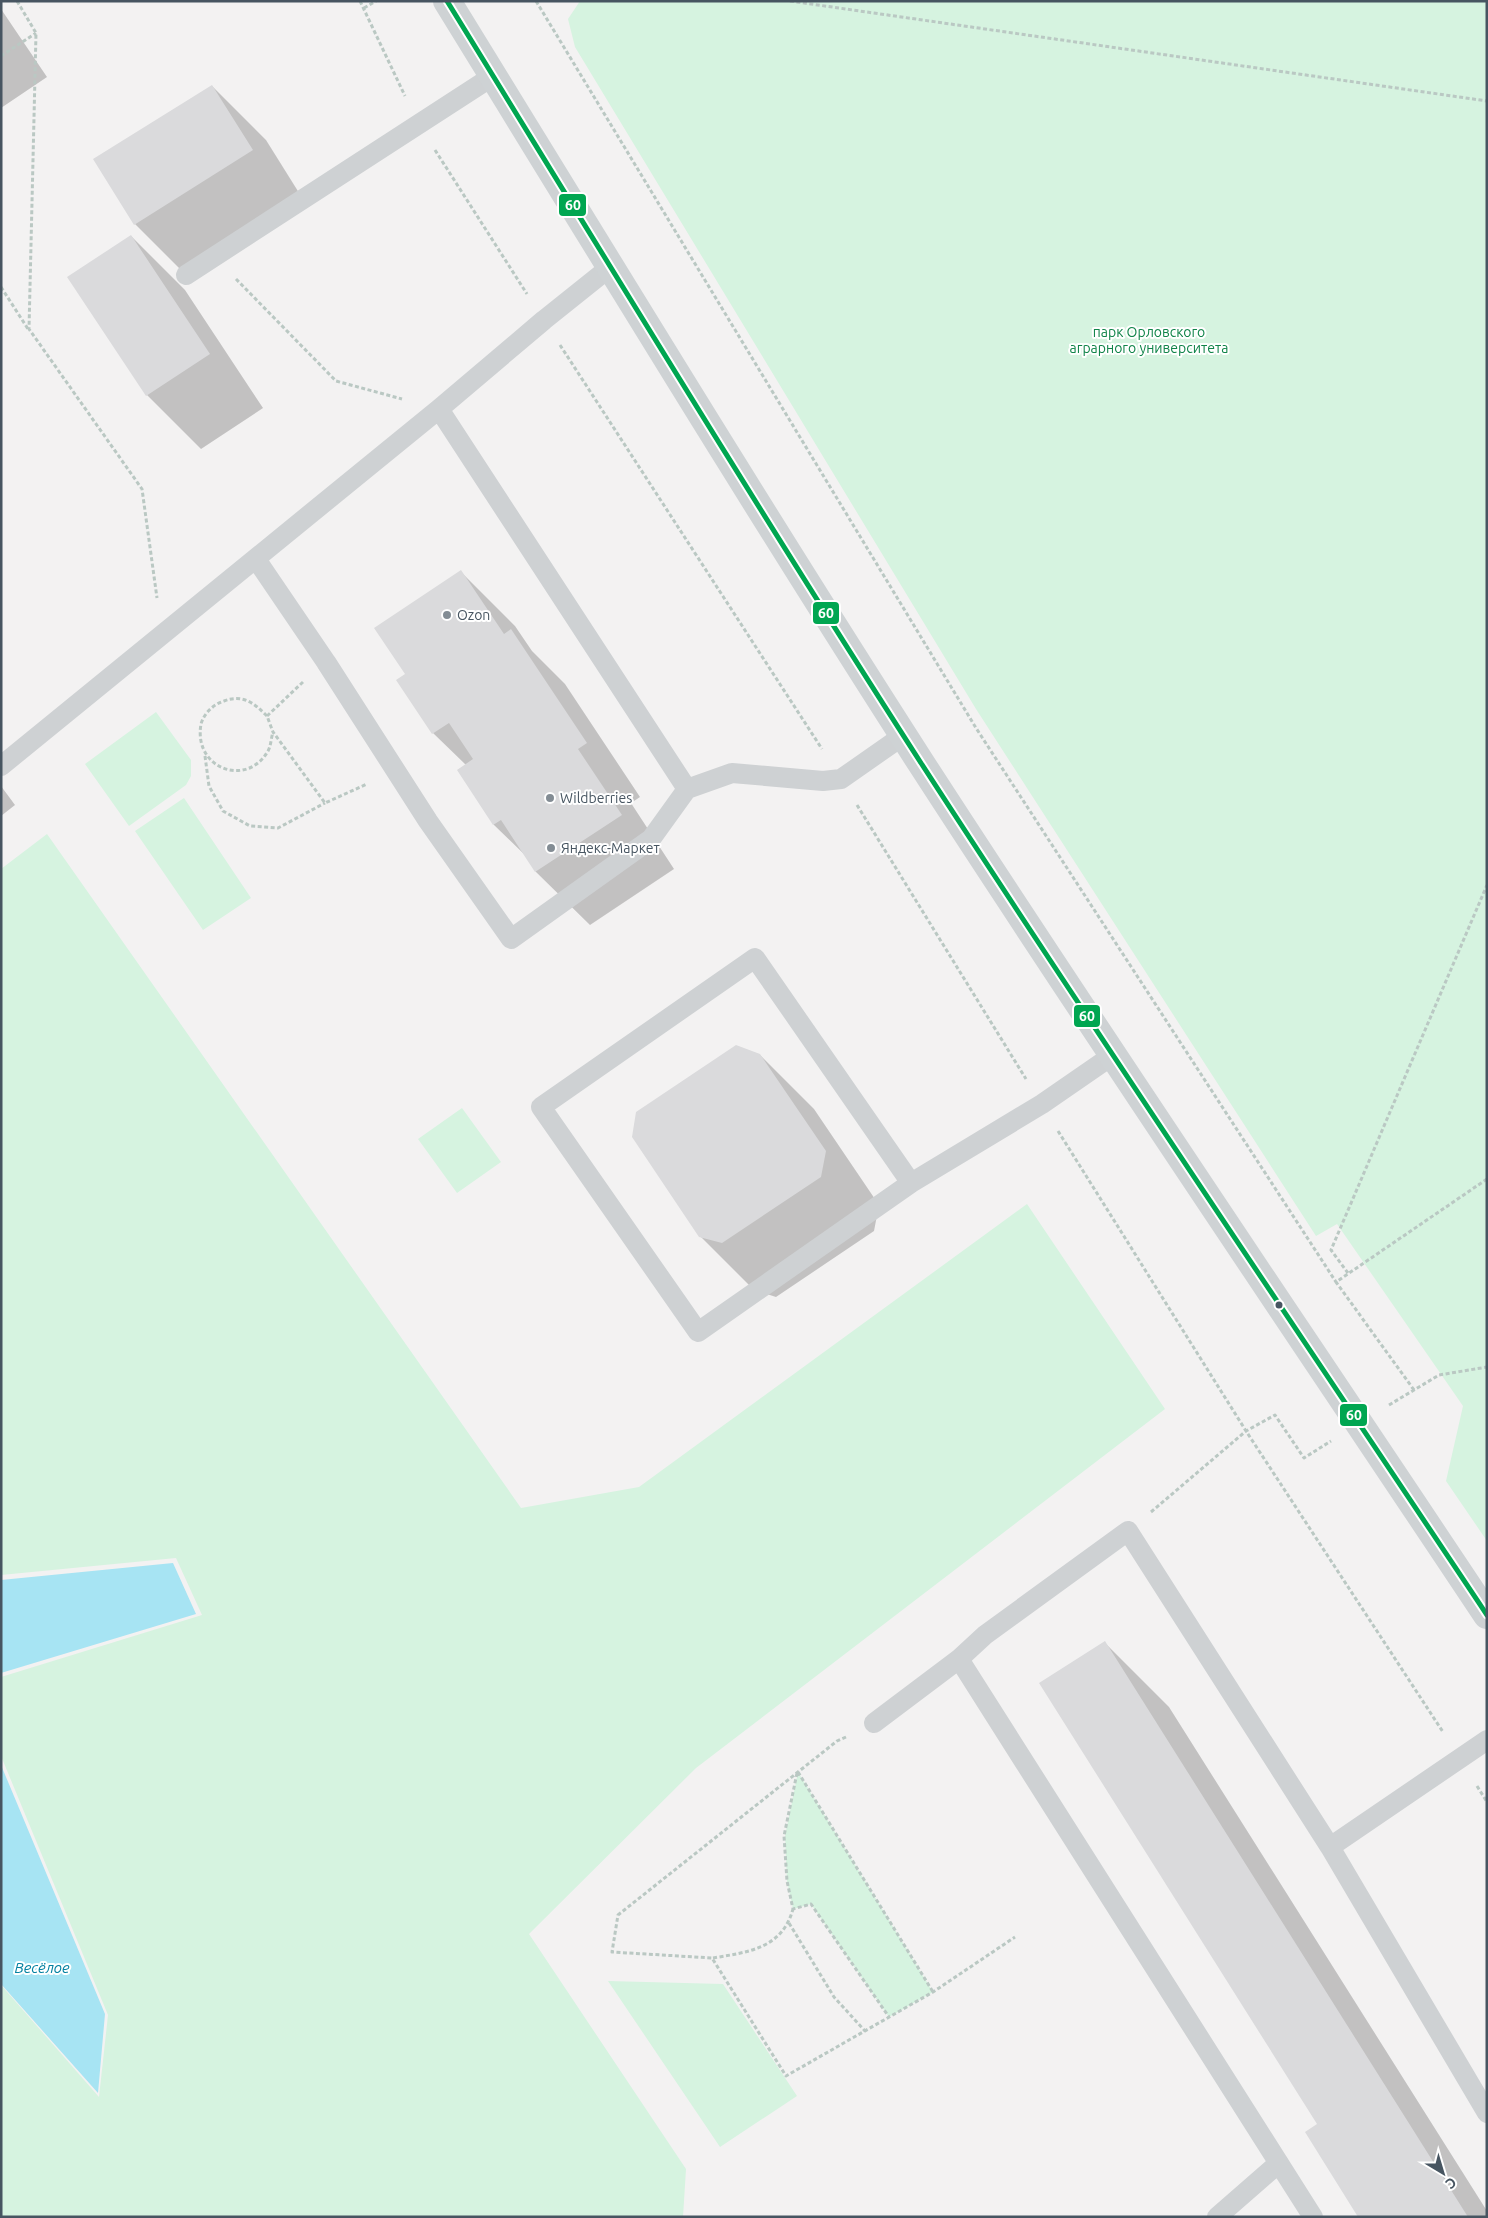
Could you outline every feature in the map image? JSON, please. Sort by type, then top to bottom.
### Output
[{"type":"main road","points":[[447,1],[609,268],[904,735],[1113,1055],[1487,1615]]},
{"type":"lane","points":[[186,276],[493,76]]},
{"type":"lane","points":[[1,766],[439,410],[544,320],[609,268]]},
{"type":"lane","points":[[439,410],[687,789]]},
{"type":"lane","points":[[256,559],[326,662],[428,821],[510,939],[651,839],[687,789],[732,773],[823,781],[841,779],[904,735]]},
{"type":"lane","points":[[912,1183],[755,958],[541,1107],[698,1332],[912,1183],[1042,1104],[1113,1055]]},
{"type":"lane","points":[[874,1723],[985,1636],[1128,1531],[1330,1847],[1487,2113]]},
{"type":"lane","points":[[958,1659],[1313,2217]]},
{"type":"lane","points":[[1330,1847],[1487,1740]]},
{"type":"lane","points":[[1217,2217],[1280,2163]]},
{"type":"path","points":[[17,1],[36,33],[29,329]]},
{"type":"path","points":[[360,1],[418,124],[841,779],[1246,1431],[1487,1802]]},
{"type":"path","points":[[364,8],[376,1]]},
{"type":"path","points":[[536,1],[976,728],[1336,1282],[1414,1390]]},
{"type":"path","points":[[790,1],[1487,101]]},
{"type":"path","points":[[1,56],[36,33]]},
{"type":"path","points":[[212,258],[242,285],[336,381],[439,410]]},
{"type":"path","points":[[1,287],[142,489],[162,635]]},
{"type":"path","points":[[267,716],[326,662]]},
{"type":"path","points":[[325,803],[273,732],[267,716],[252,701],[233,697],[215,704],[202,718],[199,737],[205,755],[209,786],[223,811],[250,826],[278,828],[325,803],[397,771]]},
{"type":"path","points":[[205,755],[220,768],[238,771],[256,765],[269,750],[273,732]]},
{"type":"path","points":[[1348,1273],[1330,1250],[1487,885]]},
{"type":"path","points":[[1336,1282],[1487,1179]]},
{"type":"path","points":[[1128,1531],[1246,1431],[1275,1415],[1304,1458],[1438,1375],[1487,1367]]},
{"type":"path","points":[[798,1772],[784,1836],[787,1881],[793,1909],[789,1923],[768,1944],[750,1952],[712,1958],[612,1952],[618,1915],[798,1772],[838,1741],[874,1723]]},
{"type":"path","points":[[798,1772],[933,1992]]},
{"type":"path","points":[[793,1909],[811,1904],[889,2017]]},
{"type":"path","points":[[789,1923],[834,1997],[864,2031]]},
{"type":"path","points":[[712,1958],[786,2076],[933,1992],[1015,1937]]},
{"type":"green space","name":"парк Орловского аграрного университета","points":[[580,1],[1487,1],[1487,1541],[1446,1481],[1463,1406],[1337,1224],[1316,1236],[976,709],[575,47],[568,19]]},
{"type":"green space","points":[[156,712],[191,760],[191,776],[186,785],[129,826],[85,764]]},
{"type":"green space","points":[[184,798],[251,898],[203,930],[135,831]]},
{"type":"green space","points":[[47,834],[521,1508],[639,1487],[1027,1204],[1165,1409],[696,1768],[529,1934],[686,2169],[683,2217],[1,2217],[1,1985],[99,2097],[108,2015],[1,1756],[1,1677],[202,1615],[176,1558],[1,1575],[1,869]]},
{"type":"green space","points":[[462,1108],[501,1162],[457,1193],[418,1139]]},
{"type":"green space","points":[[798,1772],[933,1992],[889,2017],[811,1904],[793,1909],[787,1881],[785,1836]]},
{"type":"green space","points":[[608,1981],[723,1984],[797,2096],[720,2147]]},
{"type":"water","points":[[173,1563],[196,1614],[1,1673],[1,1580]]},
{"type":"water","name":"Весёлое","points":[[1,1765],[105,2014],[98,2093],[1,1984]]},
{"type":"building","points":[[212,85],[253,150],[134,225],[93,159]]},
{"type":"building","points":[[131,235],[210,354],[146,396],[67,277]]},
{"type":"building","points":[[461,570],[504,634],[511,629],[587,743],[578,749],[622,815],[535,872],[501,820],[493,825],[457,770],[473,759],[449,723],[432,734],[396,680],[405,674],[374,628]]},
{"type":"building","points":[[736,1045],[760,1054],[826,1151],[821,1177],[722,1243],[699,1237],[632,1137],[636,1112]]},
{"type":"building","points":[[1105,1641],[1468,2217],[1358,2217],[1305,2132],[1317,2124],[1039,1683]]},
{"type":"transit line","name":"60","points":[[447,1],[741,478],[921,763],[1487,1615]]},
{"type":"place","name":"Ozon","points":[[447,615]]},
{"type":"place","name":"Wildberries","points":[[550,798]]},
{"type":"place","name":"Яндекс-Маркет","points":[[551,848]]}]
